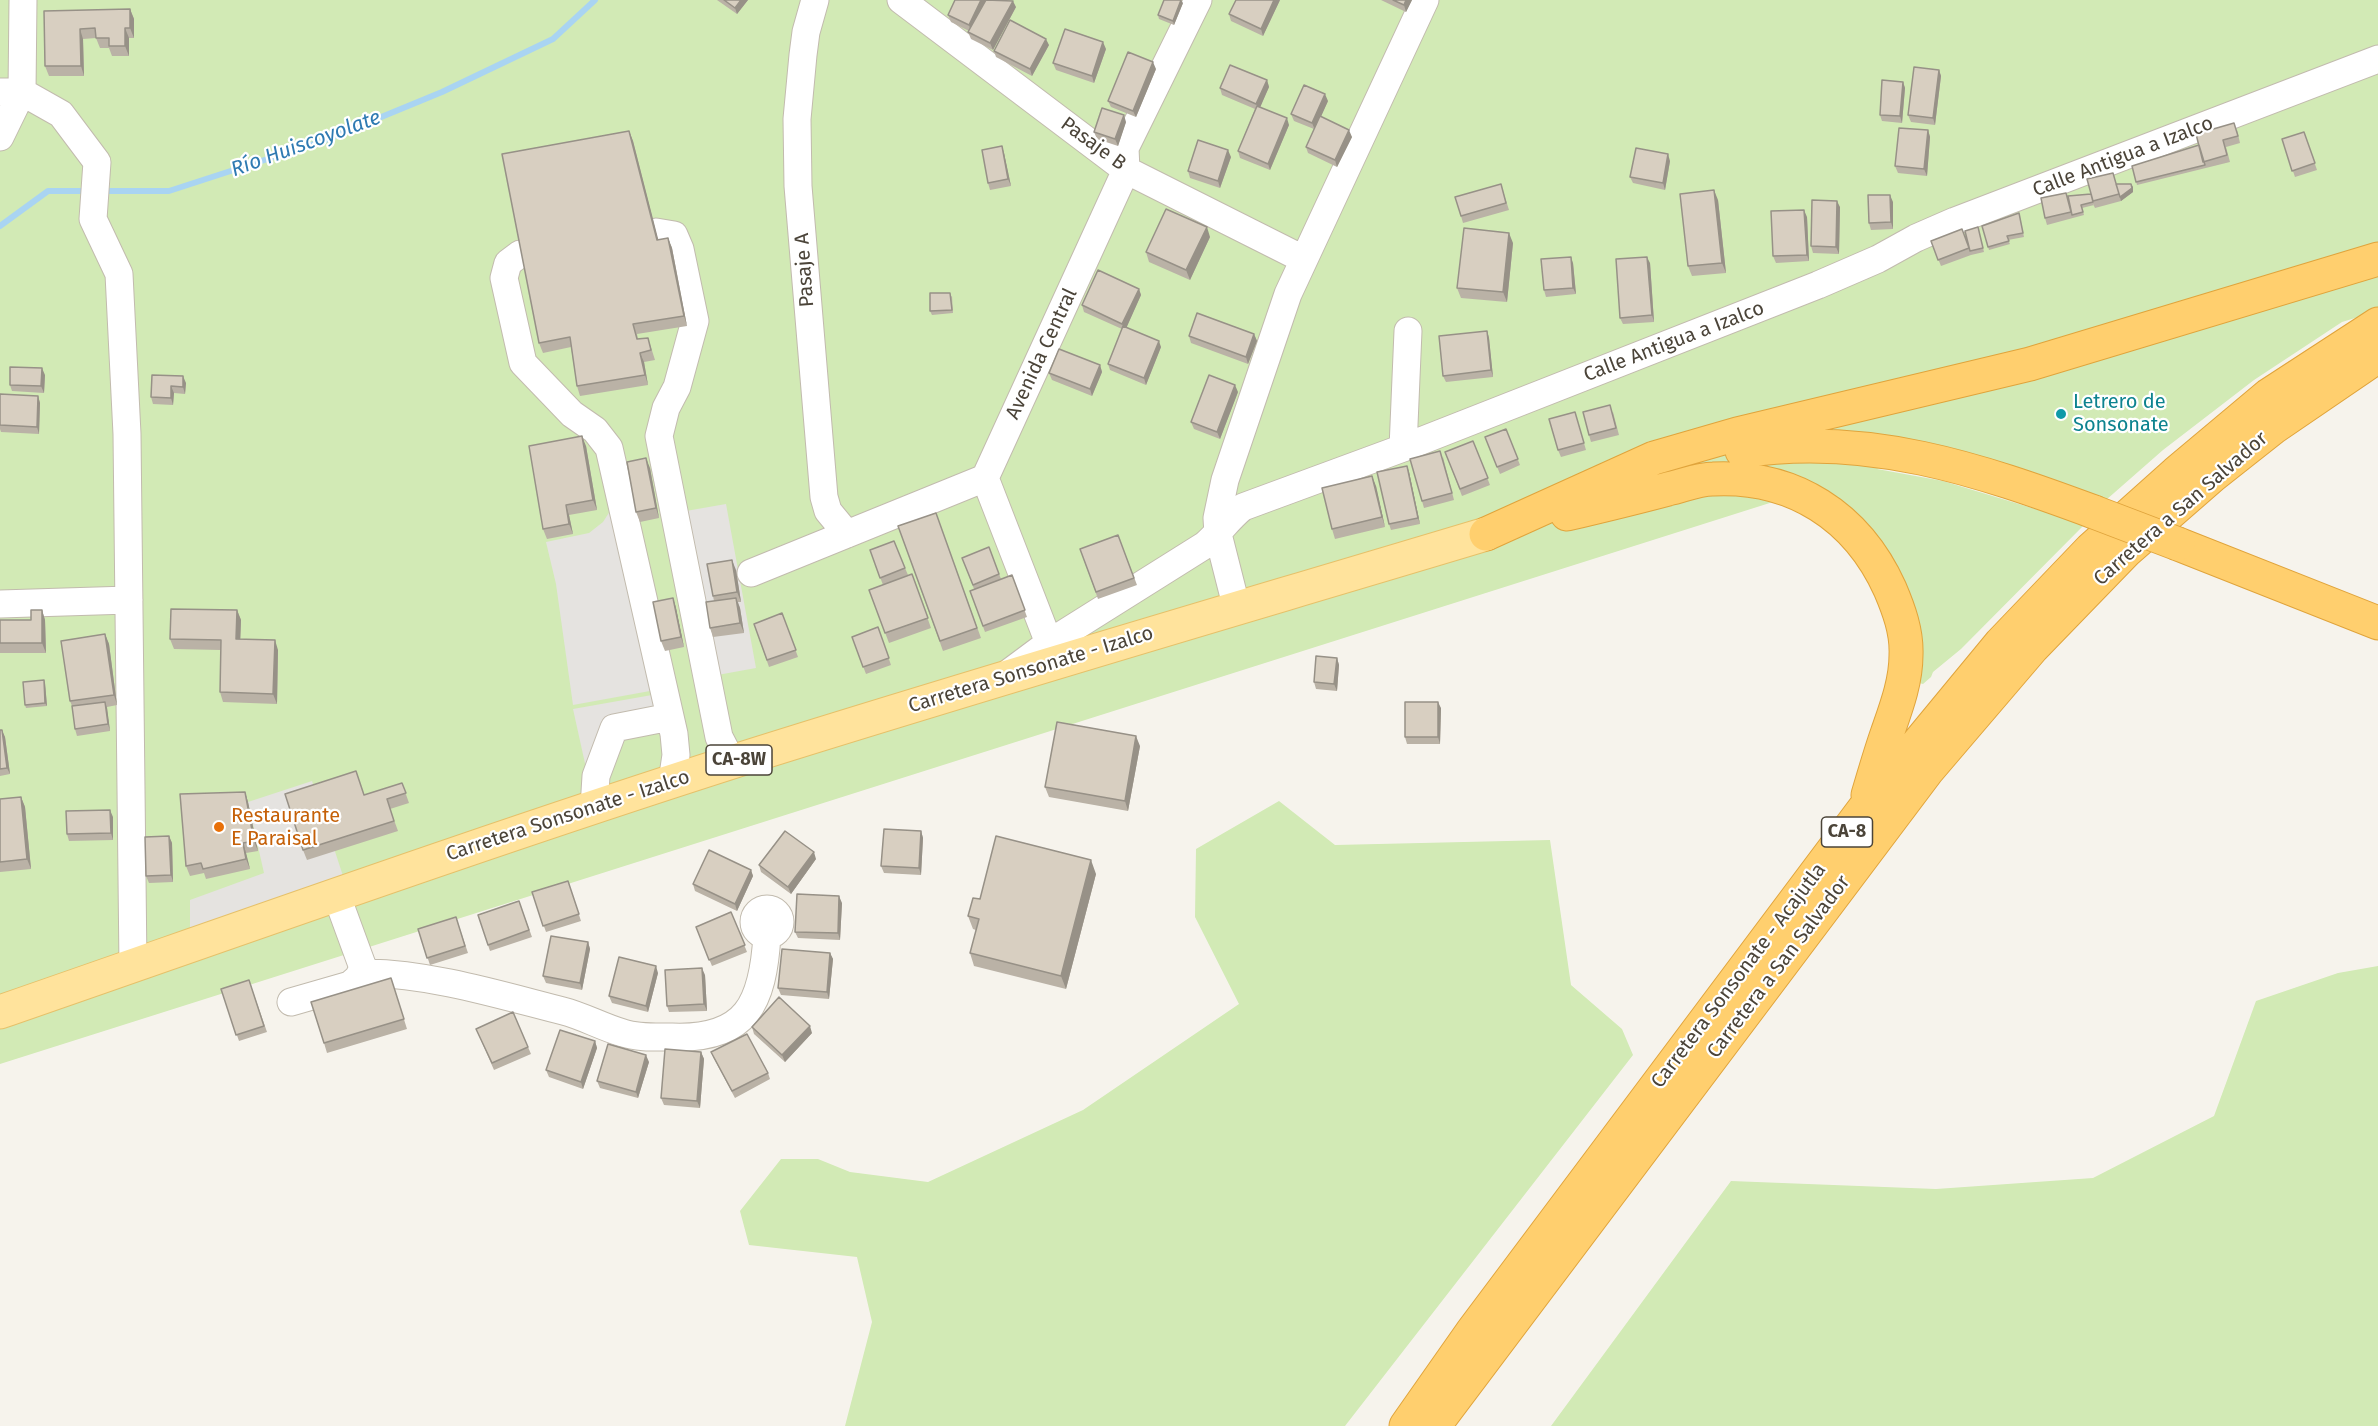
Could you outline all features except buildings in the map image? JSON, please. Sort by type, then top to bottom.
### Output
[{"type":"highway","points":[[1486,534],[1654,458],[1737,434],[2030,364],[2378,260]]},
{"type":"highway","name":"Carretera Sonsonate - Acajutla","points":[[1406,1426],[1486,1313],[1864,809],[2001,643],[2091,549],[2269,395],[2378,324]]},
{"type":"highway","name":"Carretera a San Salvador","points":[[1434,1426],[1927,771],[2033,647],[2126,551],[2212,476],[2274,427],[2378,356]]},
{"type":"highway","points":[[1486,534],[1712,456],[1779,447],[1851,447],[1926,458],[1983,472],[2178,544],[2378,623]]},
{"type":"highway","points":[[1486,534],[1711,479],[1752,480],[1770,484],[1809,499],[1830,511],[1847,527],[1874,561],[1896,602],[1904,629],[1906,654],[1901,692],[1864,809]]},
{"type":"main road","name":"Carretera Sonsonate - Izalco","points":[[0,1012],[336,894],[732,762],[1001,678],[1486,534]]},
{"type":"street","points":[[0,137],[11,92],[23,0]]},
{"type":"street","name":"Pasaje A","points":[[815,0],[806,32],[797,119],[798,186],[824,497],[828,511],[848,534]]},
{"type":"street","name":"Pasaje B","points":[[901,0],[1126,170],[1303,260]]},
{"type":"street","name":"Avenida Central","points":[[985,478],[1126,170],[1125,148],[1198,0]]},
{"type":"street","points":[[1238,609],[1218,534],[1217,518],[1225,480],[1288,294],[1425,0]]},
{"type":"street","name":"Calle Antigua a Izalco","points":[[1001,678],[1049,643],[1205,545],[1243,507],[1403,448],[1818,285],[1878,259],[1916,238],[1955,221],[2378,59]]},
{"type":"street","points":[[11,92],[61,114],[97,162],[93,219],[119,274],[127,434],[133,966]]},
{"type":"street","points":[[656,231],[674,236],[680,249],[695,321],[677,387],[666,408],[659,436],[718,737],[732,762]]},
{"type":"street","points":[[520,254],[508,263],[504,278],[523,363],[572,414],[596,430],[609,448],[670,717],[676,755],[672,782]]},
{"type":"street","points":[[1403,448],[1408,331]]},
{"type":"street","points":[[751,573],[985,478],[1049,643]]},
{"type":"street","points":[[0,604],[129,600]]},
{"type":"street","points":[[594,808],[596,776],[614,728],[670,717]]},
{"type":"street","points":[[336,894],[367,974],[392,974],[431,981],[549,1007],[625,1034],[691,1038],[720,1034],[743,1017],[760,991],[766,965],[767,935]]},
{"type":"street","points":[[291,1002],[350,985],[358,978],[363,968]]},
{"type":"green space","points":[[0,0],[2378,0],[2378,311],[2342,322],[2254,380],[2163,450],[2106,500],[1949,447],[1877,469],[1943,481],[2085,524],[1961,649],[1933,672],[1923,684],[1919,683],[1922,651],[1916,617],[1906,587],[1892,558],[1869,526],[1817,488],[0,1064]]},
{"type":"green space","points":[[1279,801],[1335,845],[1550,840],[1571,985],[1622,1029],[1633,1055],[1345,1426],[845,1426],[872,1322],[857,1257],[749,1245],[740,1211],[781,1159],[818,1159],[850,1172],[928,1182],[1083,1110],[1239,1004],[1195,917],[1196,849]]},
{"type":"green space","points":[[2378,966],[2378,1426],[1551,1426],[1731,1181],[1936,1189],[2093,1178],[2214,1116],[2256,1001],[2338,973]]},
{"type":"shaded area","points":[[726,504],[756,668],[712,676],[686,511]]},
{"type":"shaded area","points":[[612,508],[650,691],[573,705],[556,584],[546,542],[589,533],[603,522]]},
{"type":"shaded area","points":[[652,695],[656,717],[611,725],[588,777],[573,709]]},
{"type":"shaded area","points":[[312,781],[343,876],[190,928],[190,900],[264,873],[248,802]]},
{"type":"waterway","name":"Río Huiscoyolate","points":[[101,191],[169,191],[323,141],[442,92],[553,39],[595,0]]},
{"type":"waterway","name":"Río Huiscoyolate","points":[[0,226],[48,191],[87,191]]},
{"type":"place","name":"Letrero de Sonsonate","points":[[2061,414]]},
{"type":"place","name":"Restaurante E Paraisal","points":[[219,827]]}]
